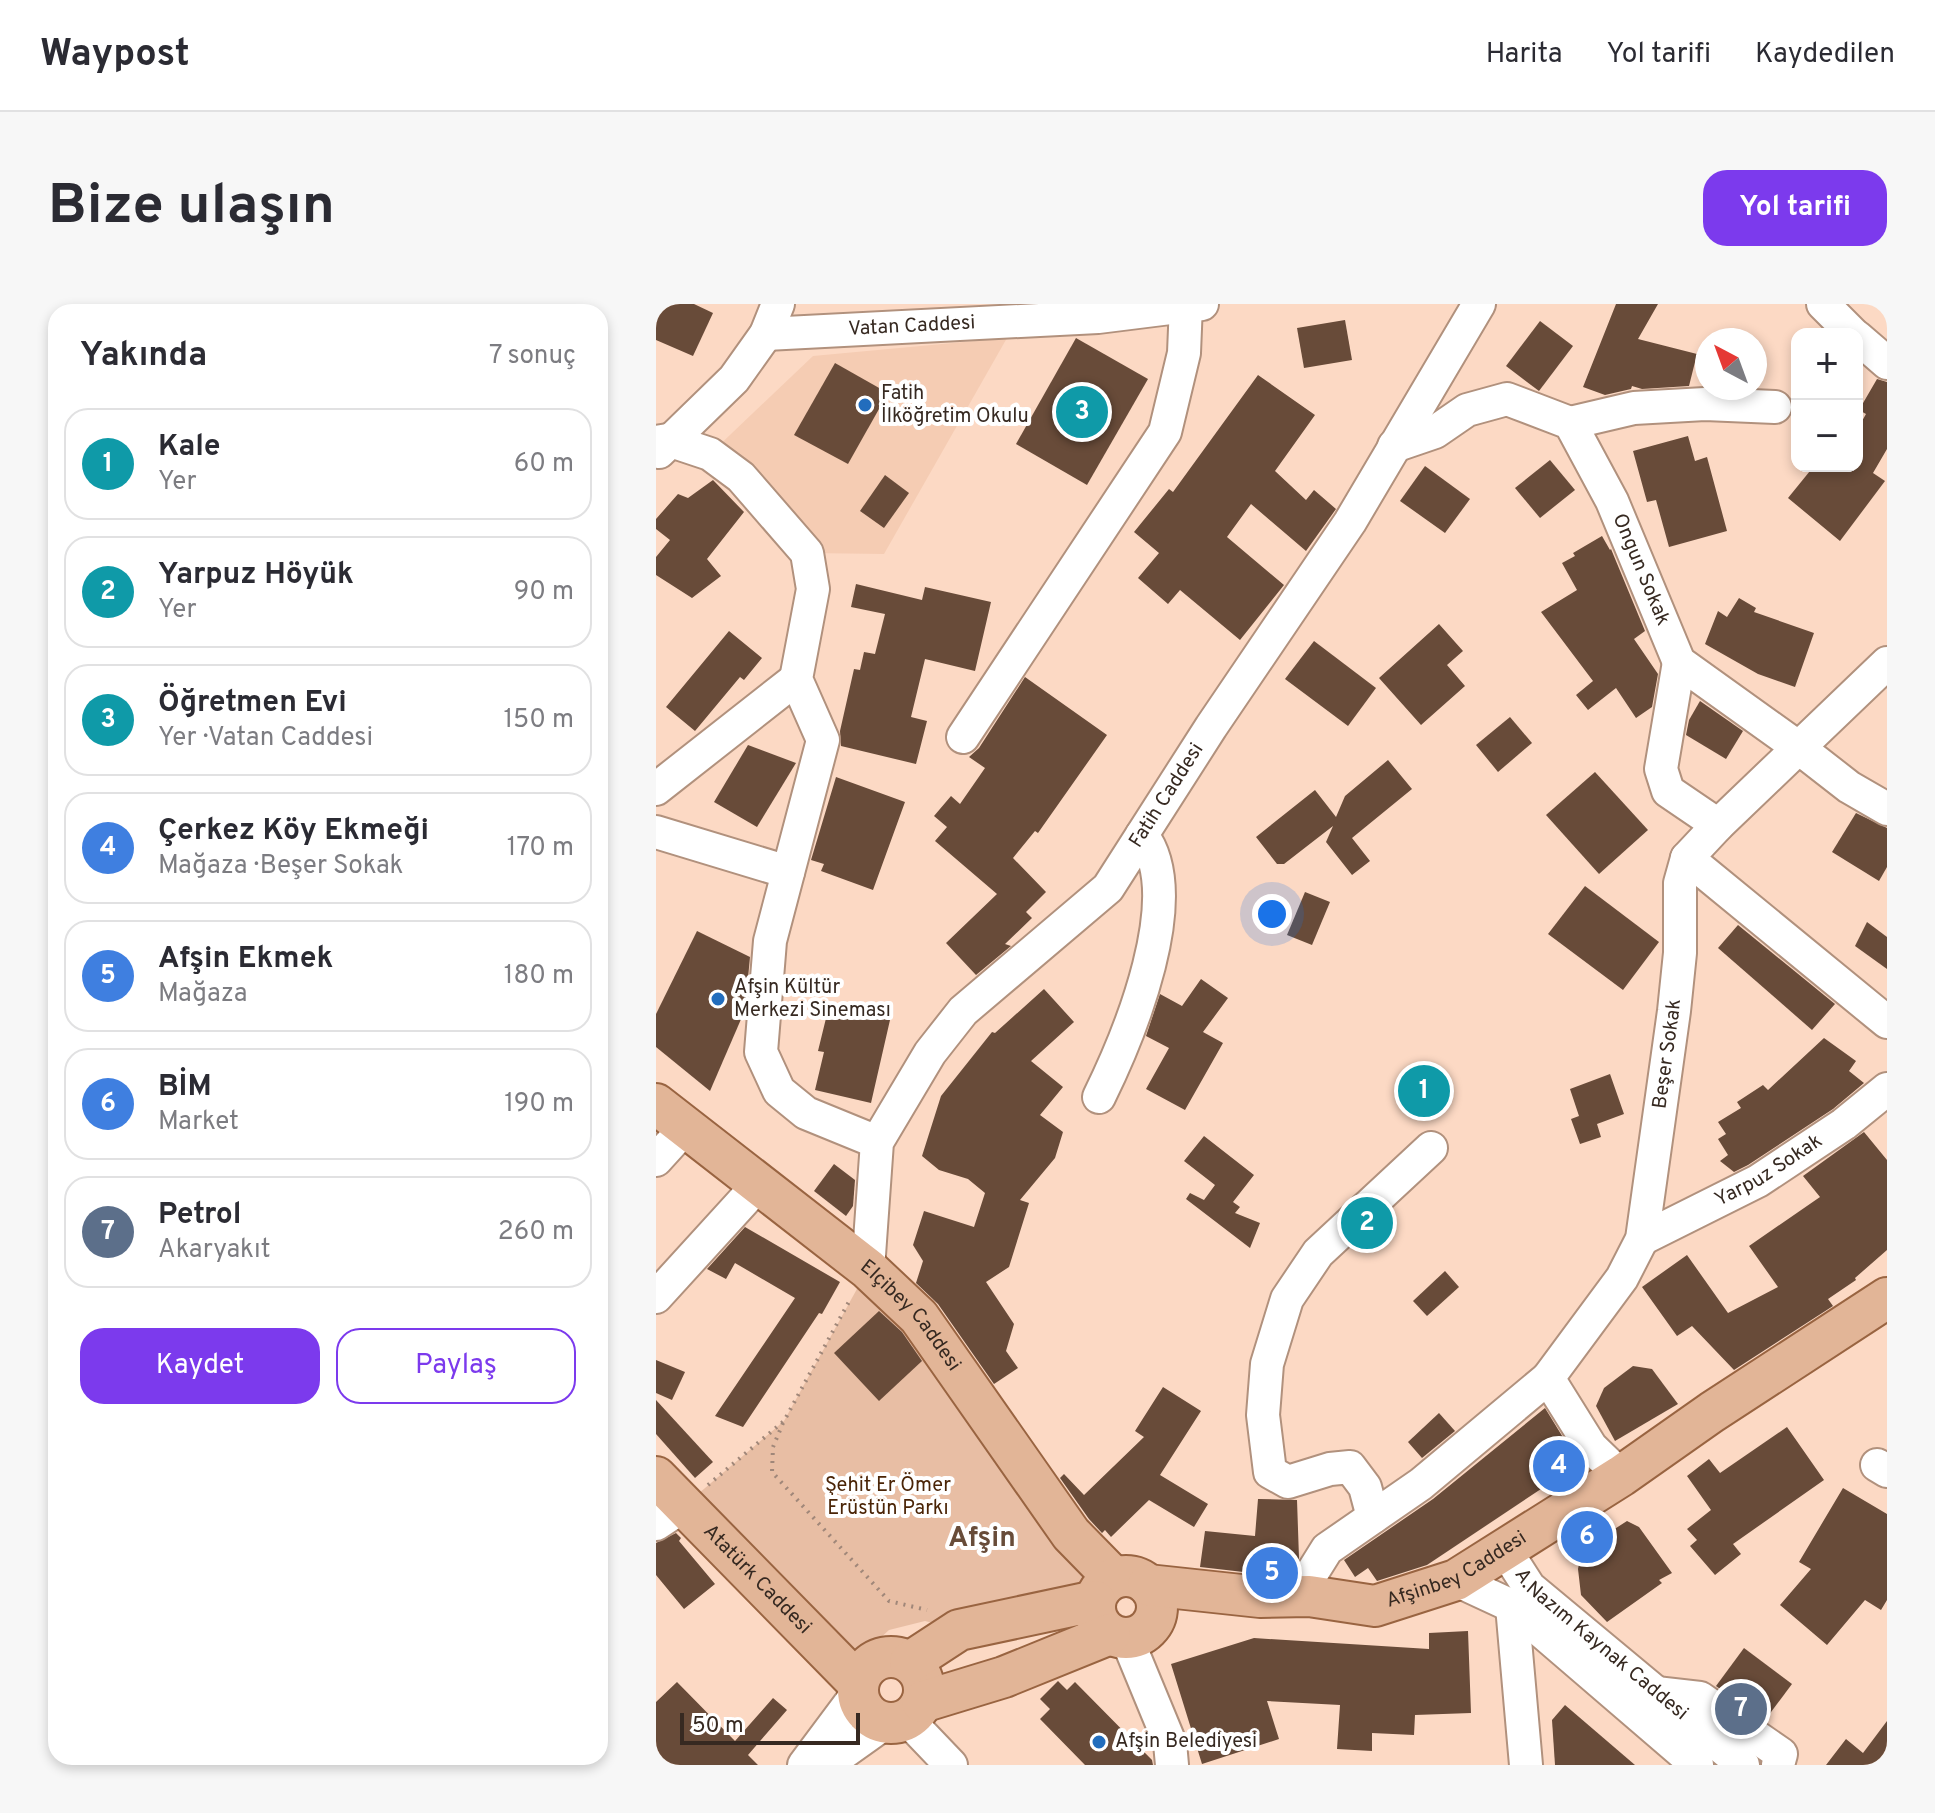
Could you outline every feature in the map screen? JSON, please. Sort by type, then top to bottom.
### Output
[{"type":"main road","name":"Elçibey Caddesi","points":[[671,1115],[868,1269],[919,1317],[1124,1610]]},
{"type":"main road","name":"Afşinbey Caddesi","points":[[1124,1610],[1260,1597],[1309,1596],[1375,1606],[1456,1580],[1621,1476],[1712,1412],[1887,1298]]},
{"type":"main road","name":"Afşinbey Caddesi","points":[[1712,1412],[1887,1330]]},
{"type":"main road","name":"Atatürk Caddesi","points":[[656,1477],[670,1514],[858,1688]]},
{"type":"main road","points":[[910,1662],[959,1630],[1124,1610]]},
{"type":"main road","points":[[905,1715],[923,1680],[910,1662],[889,1656],[878,1659],[869,1665],[858,1688],[867,1713],[905,1715],[1004,1677],[1124,1610]]},
{"type":"street","points":[[660,446],[734,379],[766,334],[778,304]]},
{"type":"street","name":"Fatih Caddesi","points":[[868,1269],[877,1142],[930,1053],[963,1011],[1108,888],[1211,727],[1350,522],[1479,304]]},
{"type":"street","points":[[1823,304],[1847,328]]},
{"type":"street","points":[[963,737],[1165,432],[1184,353],[1191,305]]},
{"type":"street","name":"Vatan Caddesi","points":[[766,334],[1098,317],[1191,305]]},
{"type":"street","points":[[1863,343],[1887,363]]},
{"type":"street","points":[[1394,446],[1435,432],[1467,410],[1507,399],[1570,423],[1634,408],[1705,404],[1775,407]]},
{"type":"street","name":"Ongun Sokak","points":[[1570,423],[1612,501],[1679,662]]},
{"type":"street","points":[[660,446],[710,454],[741,477],[807,553],[813,589],[796,679],[823,740],[770,941],[761,1052],[779,1091],[806,1113],[877,1142]]},
{"type":"street","points":[[1718,825],[1668,791],[1661,769],[1679,662],[1849,787],[1887,809]]},
{"type":"street","points":[[1887,663],[1687,858],[1887,1022]]},
{"type":"street","points":[[656,789],[796,679]]},
{"type":"street","points":[[656,832],[788,872]]},
{"type":"street","points":[[1099,1097],[1130,1027],[1156,930],[1159,872],[1153,851],[1142,835]]},
{"type":"street","name":"Beşer Sokak","points":[[1309,1596],[1312,1573],[1327,1549],[1421,1484],[1548,1378],[1622,1278],[1642,1239],[1673,1026],[1680,953],[1680,883],[1687,858]]},
{"type":"street","name":"Yarpuz Sokak","points":[[1642,1239],[1758,1181],[1844,1124],[1887,1089]]},
{"type":"street","points":[[656,1160],[671,1115]]},
{"type":"street","points":[[1373,1517],[1365,1487],[1350,1467],[1330,1469],[1288,1482],[1270,1472],[1263,1415],[1267,1364],[1287,1299],[1318,1253],[1431,1148]]},
{"type":"street","points":[[656,1297],[758,1185]]},
{"type":"street","points":[[1548,1378],[1591,1447],[1621,1476]]},
{"type":"street","name":"A.Nazım Kaynak Caddesi","points":[[1504,1548],[1529,1587],[1743,1765]]},
{"type":"street","name":"A.Nazım Kaynak Caddesi","points":[[1456,1580],[1512,1606],[1697,1765]]},
{"type":"street","points":[[1512,1606],[1526,1765]]},
{"type":"street","points":[[1124,1610],[1170,1743],[1172,1765]]},
{"type":"street","points":[[804,1765],[858,1688]]},
{"type":"street","points":[[1656,1693],[1700,1698],[1781,1754],[1778,1765]]},
{"type":"street","points":[[826,1765],[905,1715],[951,1765]]},
{"type":"path","points":[[868,1269],[784,1421],[773,1447],[772,1472],[889,1601],[927,1610]]},
{"type":"path","points":[[670,1514],[784,1421]]},
{"type":"shaded area","name":"Fatih İlköğretim Okulu","points":[[1007,338],[884,554],[807,553],[710,454],[813,356]]},
{"type":"green space","name":"Şehit Er Ömer Erüstün Parkı","points":[[868,1269],[1114,1578],[959,1630],[925,1621],[889,1630],[862,1655],[685,1505],[784,1421]]},
{"type":"building","points":[[656,304],[694,304],[713,313],[693,356],[656,340]]},
{"type":"building","points":[[1616,304],[1658,304],[1638,339],[1695,353],[1689,386],[1642,389],[1632,386],[1631,389],[1605,395],[1583,387]]},
{"type":"building","points":[[1345,320],[1352,360],[1304,368],[1297,328]]},
{"type":"building","points":[[1540,321],[1573,346],[1539,391],[1506,366]]},
{"type":"building","points":[[1076,338],[1148,379],[1087,485],[1016,444]]},
{"type":"building","points":[[835,363],[888,393],[848,464],[794,435]]},
{"type":"building","points":[[1258,375],[1315,415],[1275,471],[1306,500],[1314,490],[1336,509],[1306,551],[1251,504],[1227,537],[1284,585],[1240,640],[1180,590],[1168,604],[1138,578],[1159,553],[1134,532],[1169,489],[1173,492]]},
{"type":"building","points":[[1877,379],[1887,382],[1887,449],[1873,473],[1885,481],[1840,541],[1788,498],[1809,472],[1863,472],[1863,419],[1866,414],[1863,412],[1863,403]]},
{"type":"building","points":[[1688,436],[1695,461],[1707,457],[1727,531],[1669,547],[1656,500],[1647,502],[1633,451]]},
{"type":"building","points":[[1550,460],[1575,490],[1540,518],[1515,488]]},
{"type":"building","points":[[1425,466],[1470,499],[1445,533],[1400,501]]},
{"type":"building","points":[[885,475],[909,493],[884,528],[860,511]]},
{"type":"building","points":[[713,480],[744,512],[707,559],[721,576],[692,598],[656,575],[656,557],[670,540],[656,529],[656,519],[678,494],[688,498]]},
{"type":"building","points":[[1602,536],[1611,549],[1645,631],[1634,639],[1658,674],[1652,707],[1636,718],[1616,688],[1588,710],[1576,695],[1593,681],[1541,612],[1577,590],[1562,563]]},
{"type":"building","points":[[856,584],[922,600],[925,587],[991,602],[975,671],[925,659],[911,717],[927,721],[916,764],[841,746],[840,731],[854,669],[860,670],[864,652],[875,654],[885,614],[851,607]]},
{"type":"building","points":[[1739,598],[1756,608],[1754,612],[1814,633],[1795,687],[1758,674],[1705,644],[1718,611],[1727,617]]},
{"type":"building","points":[[1439,624],[1463,651],[1447,665],[1465,686],[1421,725],[1379,678]]},
{"type":"building","points":[[729,631],[762,658],[744,680],[740,677],[695,731],[666,707]]},
{"type":"building","points":[[1314,641],[1376,688],[1348,726],[1285,679]]},
{"type":"building","points":[[1025,677],[1107,735],[1038,833],[1035,831],[1013,858],[1046,892],[1026,912],[1032,918],[1005,944],[1011,946],[976,975],[946,943],[997,894],[935,841],[947,827],[934,816],[951,796],[960,804],[985,768],[969,757],[979,748]]},
{"type":"building","points":[[1700,701],[1743,731],[1726,759],[1686,735],[1689,720]]},
{"type":"building","points":[[1510,717],[1532,743],[1498,772],[1476,745]]},
{"type":"building","points":[[748,745],[796,763],[757,827],[714,802]]},
{"type":"building","points":[[1388,760],[1412,789],[1352,838],[1370,861],[1352,875],[1326,842],[1333,826],[1284,864],[1277,864],[1256,837],[1315,790],[1336,817],[1345,796]]},
{"type":"building","points":[[1595,772],[1648,830],[1599,874],[1546,815]]},
{"type":"building","points":[[836,777],[905,802],[873,890],[821,871],[824,864],[811,860]]},
{"type":"building","points":[[1856,813],[1887,828],[1887,867],[1879,881],[1832,852]]},
{"type":"building","points":[[1585,886],[1659,942],[1623,990],[1548,934]]},
{"type":"building","points":[[1305,892],[1330,902],[1312,945],[1287,935]]},
{"type":"building","points":[[1867,922],[1887,937],[1887,969],[1855,946]]},
{"type":"building","points":[[1738,925],[1835,1004],[1812,1030],[1718,948]]},
{"type":"building","points":[[697,931],[750,957],[745,1010],[710,1091],[656,1047],[656,1014]]},
{"type":"building","points":[[1201,979],[1228,998],[1203,1032],[1223,1043],[1185,1110],[1146,1089],[1169,1048],[1146,1036],[1160,994],[1182,1006]]},
{"type":"building","points":[[1044,989],[1074,1022],[1031,1061],[1063,1087],[1040,1115],[1063,1132],[1055,1158],[1020,1200],[1029,1203],[1009,1267],[986,1282],[1014,1324],[1006,1351],[1018,1368],[994,1384],[938,1304],[916,1283],[923,1261],[913,1245],[924,1211],[974,1227],[985,1193],[968,1179],[939,1170],[922,1156],[941,1096],[992,1032],[995,1033]]},
{"type":"building","points":[[829,1006],[890,1020],[871,1103],[815,1090],[824,1052],[818,1051]]},
{"type":"building","points":[[1824,1038],[1856,1061],[1849,1071],[1864,1083],[1833,1109],[1734,1172],[1720,1161],[1728,1155],[1718,1139],[1726,1134],[1718,1122],[1741,1108],[1737,1102],[1763,1085],[1768,1090]]},
{"type":"building","points":[[1610,1074],[1624,1114],[1597,1124],[1601,1137],[1580,1144],[1571,1119],[1579,1116],[1570,1089]]},
{"type":"building","points":[[1864,1132],[1887,1160],[1887,1250],[1856,1280],[1828,1299],[1833,1306],[1734,1370],[1692,1326],[1677,1336],[1642,1287],[1687,1255],[1728,1313],[1778,1287],[1749,1246],[1820,1197],[1803,1176]]},
{"type":"building","points":[[1204,1136],[1254,1175],[1233,1202],[1240,1207],[1235,1213],[1260,1223],[1250,1248],[1186,1199],[1190,1193],[1204,1200],[1215,1185],[1184,1161]]},
{"type":"building","points":[[834,1164],[855,1180],[853,1206],[846,1216],[814,1191]]},
{"type":"building","points":[[745,1227],[840,1282],[822,1314],[819,1313],[743,1427],[715,1416],[795,1298],[735,1263],[726,1279],[707,1269]]},
{"type":"building","points":[[1445,1271],[1459,1287],[1427,1316],[1413,1301]]},
{"type":"building","points":[[879,1311],[902,1332],[922,1361],[879,1401],[834,1353]]},
{"type":"building","points":[[656,1360],[685,1372],[672,1400],[656,1393]]},
{"type":"building","points":[[1633,1366],[1652,1369],[1678,1404],[1615,1441],[1596,1406],[1604,1388]]},
{"type":"building","points":[[1163,1387],[1201,1411],[1160,1475],[1208,1504],[1194,1527],[1149,1500],[1111,1537],[1105,1530],[1102,1533],[1089,1519],[1060,1478],[1064,1474],[1084,1495],[1144,1437],[1135,1431]]},
{"type":"building","points":[[656,1400],[713,1462],[695,1478],[656,1434]]},
{"type":"building","points":[[1545,1408],[1575,1457],[1585,1467],[1548,1492],[1544,1487],[1427,1565],[1377,1581],[1368,1568],[1355,1577],[1344,1560],[1433,1499]]},
{"type":"building","points":[[1439,1413],[1455,1431],[1422,1458],[1408,1442]]},
{"type":"building","points":[[1787,1427],[1824,1480],[1733,1544],[1741,1554],[1715,1575],[1690,1546],[1697,1540],[1687,1529],[1711,1510],[1687,1476],[1709,1459],[1720,1473]]},
{"type":"building","points":[[1843,1488],[1887,1514],[1887,1600],[1881,1610],[1865,1600],[1827,1645],[1780,1605],[1811,1569],[1799,1562]]},
{"type":"building","points":[[1258,1499],[1297,1500],[1299,1558],[1293,1573],[1261,1574],[1200,1567],[1205,1531],[1255,1536]]},
{"type":"building","points":[[1627,1521],[1639,1527],[1672,1573],[1607,1622],[1581,1595],[1578,1569],[1582,1550]]},
{"type":"building","points":[[676,1533],[681,1538],[679,1541],[715,1584],[684,1609],[656,1575],[656,1543]]},
{"type":"building","points":[[1468,1631],[1471,1713],[1415,1715],[1414,1735],[1372,1733],[1372,1751],[1337,1749],[1340,1705],[1267,1701],[1279,1739],[1202,1764],[1171,1664],[1254,1638],[1429,1649],[1429,1633]]},
{"type":"building","points":[[1744,1648],[1792,1684],[1765,1720],[1716,1686]]},
{"type":"building","name":"Afşin Belediyesi","points":[[1058,1681],[1067,1690],[1075,1682],[1152,1760],[1153,1765],[1085,1765],[1040,1719],[1050,1709],[1040,1699]]},
{"type":"building","points":[[677,1682],[735,1741],[773,1698],[787,1710],[748,1755],[758,1765],[656,1765],[656,1702]]},
{"type":"building","points":[[1565,1705],[1635,1765],[1555,1765],[1552,1720]]},
{"type":"building","points":[[1887,1721],[1887,1765],[1826,1765],[1846,1739],[1863,1753]]},
{"type":"place","name":"Fatih İlköğretim Okulu","points":[[865,405]]},
{"type":"place","name":"Öğretmen Evi","points":[[1082,412]]},
{"type":"place","name":"Afşin Kültür Merkezi Sineması","points":[[718,999]]},
{"type":"place","name":"Kale","points":[[1424,1091]]},
{"type":"place","name":"Yarpuz Höyük","points":[[1367,1223]]},
{"type":"place","name":"Çerkez Köy Ekmeği","points":[[1559,1466]]},
{"type":"place","name":"BİM","points":[[1587,1537]]},
{"type":"place","name":"Afşin Ekmek","points":[[1272,1573]]},
{"type":"place","name":"Petrol","points":[[1741,1709]]},
{"type":"place","name":"Afşin Belediyesi","points":[[1099,1742]]},
{"type":"district","name":"Afşin","points":[[982,1539]]}]
